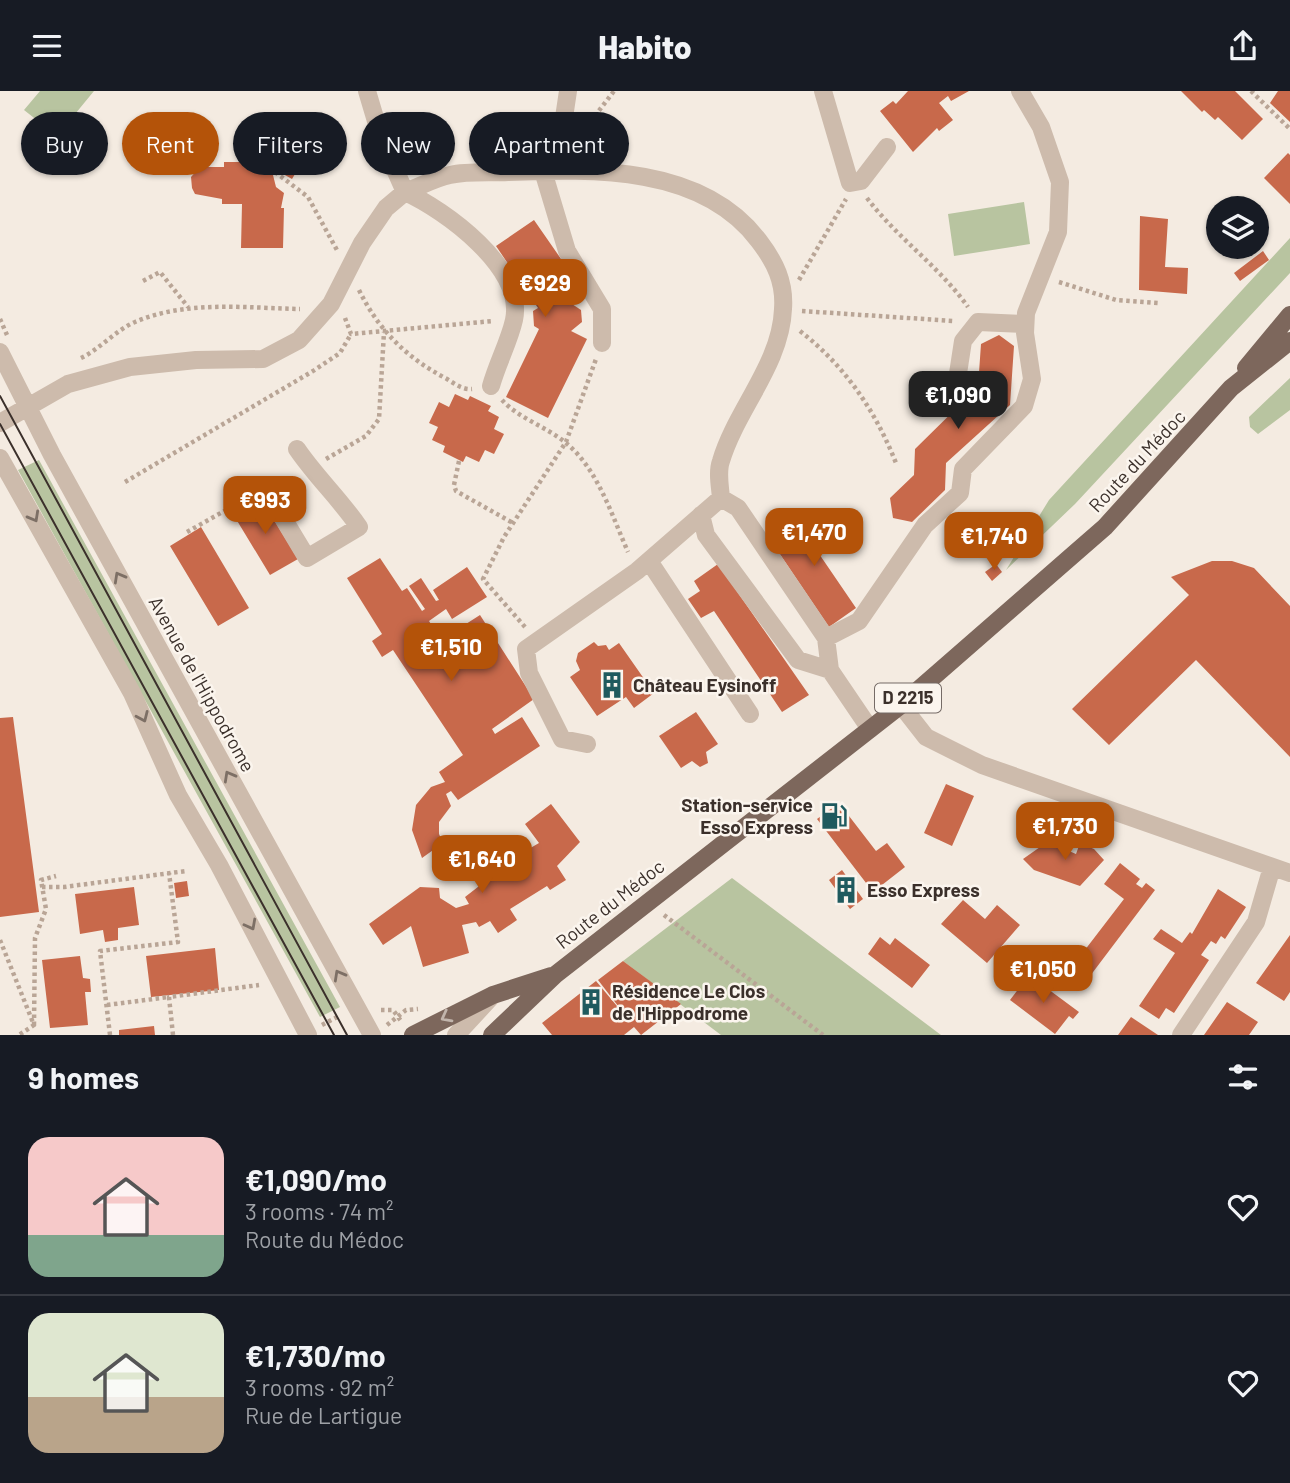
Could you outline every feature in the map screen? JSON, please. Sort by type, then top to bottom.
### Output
[{"type":"main road","name":"D 2215","points":[[1231,388],[1290,315]]},
{"type":"main road","name":"Route du Médoc","points":[[492,1035],[555,975],[901,705],[1105,527],[1231,388],[1290,341]]},
{"type":"main road","name":"Route du Médoc","points":[[413,1035],[493,995],[555,975]]},
{"type":"street","points":[[367,91],[381,138],[405,192],[449,216],[472,235],[498,268],[510,293],[514,318],[491,386]]},
{"type":"street","points":[[563,112],[568,91]]},
{"type":"street","points":[[823,91],[850,183],[861,181],[887,147]]},
{"type":"street","points":[[825,638],[859,621],[925,525],[960,493],[963,469],[1024,406],[1031,379],[1026,313],[1058,232],[1060,182],[1041,127],[1020,91]]},
{"type":"street","points":[[629,172],[676,184],[718,203],[750,229],[771,257],[782,282],[783,309],[768,361],[720,462],[721,498]]},
{"type":"street","points":[[0,423],[68,384],[130,367],[196,360],[263,359],[299,340],[327,309],[362,243],[386,208],[405,192],[449,175],[469,174]]},
{"type":"street","points":[[550,175],[567,251],[602,309],[601,343]]},
{"type":"street","points":[[955,393],[963,341],[978,322],[1025,324]]},
{"type":"street","name":"Avenue de l'Hippodrome","points":[[0,352],[26,406],[372,1035]]},
{"type":"street","points":[[274,503],[307,558],[359,527],[341,500],[316,476],[297,449]]},
{"type":"street","points":[[0,458],[132,693],[178,795],[219,865],[309,1035]]},
{"type":"street","points":[[587,744],[562,739],[529,673],[526,649],[643,566],[721,498]]},
{"type":"street","points":[[721,498],[738,508],[825,638],[830,670],[870,729]]},
{"type":"street","points":[[701,515],[706,535],[798,660],[830,670]]},
{"type":"street","points":[[643,566],[750,715]]},
{"type":"street","points":[[901,705],[926,737],[982,765],[1281,870],[1256,922],[1181,1035]]},
{"type":"street","points":[[456,1035],[493,995]]},
{"type":"path","points":[[1251,91],[1290,129]]},
{"type":"path","points":[[279,175],[308,197],[368,309],[401,351],[467,390],[491,386],[505,403],[566,442],[591,473],[643,566]]},
{"type":"path","points":[[783,309],[855,182],[887,224],[951,282],[978,322]]},
{"type":"path","points":[[143,281],[160,272],[188,307]]},
{"type":"path","points":[[1042,276],[1116,300],[1158,303]]},
{"type":"path","points":[[74,362],[97,350],[134,322],[188,307],[327,309],[344,317],[351,334]]},
{"type":"path","points":[[783,309],[978,322]]},
{"type":"path","points":[[783,309],[839,366],[865,400],[896,463]]},
{"type":"path","points":[[351,334],[514,318]]},
{"type":"path","points":[[125,482],[313,371],[340,353],[351,334]]},
{"type":"path","points":[[538,641],[483,579],[513,523],[566,442],[601,343]]},
{"type":"path","points":[[459,461],[455,473],[456,491],[513,523]]},
{"type":"path","points":[[42,887],[186,871]]},
{"type":"path","points":[[110,1035],[100,951],[178,942],[169,873]]},
{"type":"path","points":[[34,1025],[35,938],[46,909],[41,880],[56,876]]},
{"type":"path","points":[[647,901],[823,1035]]},
{"type":"path","points":[[0,940],[34,1025]]},
{"type":"path","points":[[107,1005],[262,984]]},
{"type":"path","points":[[169,997],[173,1035]]},
{"type":"path","points":[[19,1035],[34,1025]]},
{"type":"green space","points":[[40,91],[94,91],[77,112],[24,110]]},
{"type":"green space","points":[[1024,202],[1030,244],[954,256],[948,214]]},
{"type":"green space","points":[[1290,238],[1290,273],[1075,504],[1006,570],[1049,500]]},
{"type":"green space","points":[[1290,378],[1290,410],[1258,434],[1250,427],[1249,417]]},
{"type":"green space","points":[[39,460],[340,1007],[320,1017],[18,470]]},
{"type":"green space","points":[[732,878],[941,1035],[721,1035],[623,961]]},
{"type":"building","points":[[908,91],[969,91],[951,101],[948,96],[939,103],[953,120],[939,131],[937,128],[913,152],[880,111],[893,101],[896,104]]},
{"type":"building","points":[[1181,91],[1235,91],[1263,119],[1242,140],[1218,117],[1215,120],[1204,110],[1202,112]]},
{"type":"building","points":[[1278,91],[1290,91],[1290,122],[1270,103]]},
{"type":"building","points":[[1288,153],[1290,155],[1290,204],[1264,178]]},
{"type":"building","points":[[224,162],[233,162],[233,175],[273,175],[276,187],[284,193],[281,208],[284,208],[283,248],[241,248],[242,204],[222,204],[222,199],[195,194],[192,188],[193,175],[219,175],[219,167],[224,167]]},
{"type":"building","points":[[1140,216],[1168,219],[1165,267],[1188,268],[1187,294],[1139,290]]},
{"type":"building","points":[[534,220],[584,292],[569,302],[581,310],[582,322],[571,331],[587,339],[548,418],[506,397],[539,329],[534,326],[533,311],[538,308],[496,246]]},
{"type":"building","points":[[1252,259],[1269,260],[1240,281],[1234,273]]},
{"type":"building","points":[[999,335],[1014,346],[1010,405],[946,463],[945,490],[912,522],[893,518],[890,498],[914,475],[915,449],[978,387],[981,344]]},
{"type":"building","points":[[455,394],[468,400],[470,396],[491,406],[488,411],[499,417],[494,429],[504,434],[494,454],[485,450],[479,462],[466,456],[463,462],[443,452],[445,446],[432,440],[438,427],[429,423],[439,402],[449,407]]},
{"type":"building","points":[[260,497],[298,559],[270,575],[233,514]]},
{"type":"building","points":[[814,511],[830,533],[813,545],[856,608],[829,627],[771,541]]},
{"type":"building","points":[[201,527],[249,608],[218,626],[170,546]]},
{"type":"building","points":[[380,558],[402,591],[407,588],[422,611],[425,609],[409,586],[421,578],[436,601],[439,600],[433,590],[467,567],[487,597],[452,619],[446,609],[429,621],[441,640],[480,615],[534,699],[492,729],[495,734],[522,717],[540,746],[458,800],[451,791],[446,794],[451,806],[439,822],[439,834],[443,843],[422,858],[412,830],[416,805],[431,787],[445,782],[439,772],[463,755],[393,650],[382,657],[372,641],[382,634],[347,578]]},
{"type":"building","points":[[1212,561],[1232,561],[1254,568],[1290,606],[1290,757],[1196,660],[1109,745],[1072,709],[1189,595],[1171,577]]},
{"type":"building","points":[[718,564],[809,695],[782,712],[714,611],[701,618],[688,599],[700,591],[694,581]]},
{"type":"building","points":[[996,564],[1002,572],[992,581],[985,572]]},
{"type":"building","name":"Château Eysinoff","points":[[594,642],[598,646],[606,645],[609,650],[619,643],[654,693],[634,708],[626,697],[597,716],[570,677],[580,670],[576,661],[578,653]]},
{"type":"building","points":[[696,712],[718,744],[706,752],[708,763],[700,767],[692,761],[681,768],[659,736]]},
{"type":"building","points":[[13,717],[39,912],[0,917],[0,718]]},
{"type":"building","points":[[946,784],[974,796],[952,846],[924,833]]},
{"type":"building","points":[[839,803],[876,851],[887,843],[905,867],[873,892],[817,819]]},
{"type":"building","points":[[551,804],[580,842],[557,866],[566,880],[550,890],[547,886],[510,909],[517,920],[498,933],[490,921],[479,927],[476,922],[462,925],[469,953],[423,967],[411,926],[383,945],[369,924],[420,887],[439,888],[440,898],[456,908],[469,904],[465,897],[505,866],[500,861],[511,852],[515,857],[539,843],[525,824]]},
{"type":"building","points":[[1050,840],[1070,848],[1069,851],[1076,854],[1080,843],[1094,849],[1104,860],[1080,886],[1034,870],[1023,859]]},
{"type":"building","points":[[1120,863],[1140,879],[1136,884],[1142,888],[1146,883],[1155,890],[1084,984],[1068,972],[1124,899],[1104,884]]},
{"type":"building","name":"Esso Express","points":[[842,870],[863,899],[850,909],[829,880]]},
{"type":"building","points":[[187,881],[189,896],[176,898],[174,883]]},
{"type":"building","points":[[134,887],[139,925],[118,928],[118,940],[105,942],[103,930],[80,934],[75,894]]},
{"type":"building","points":[[1218,889],[1246,907],[1225,939],[1221,936],[1216,944],[1211,941],[1201,955],[1209,960],[1174,1013],[1166,1008],[1159,1019],[1139,1006],[1175,953],[1153,939],[1161,929],[1182,943],[1190,932],[1192,934]]},
{"type":"building","points":[[963,900],[985,919],[997,905],[1020,925],[987,963],[941,924]]},
{"type":"building","points":[[1290,935],[1290,992],[1284,1001],[1256,983]]},
{"type":"building","points":[[880,937],[890,945],[895,938],[930,965],[912,988],[868,954]]},
{"type":"building","points":[[215,948],[219,990],[151,997],[146,956]]},
{"type":"building","points":[[80,956],[83,978],[90,979],[91,992],[85,992],[88,1025],[50,1028],[42,960]]},
{"type":"building","points":[[623,961],[681,1004],[641,1035],[634,1027],[624,1035],[552,1035],[542,1023],[596,981],[632,1024],[598,980]]},
{"type":"building","points":[[1029,975],[1079,1012],[1073,1019],[1069,1016],[1055,1034],[1010,1000]]},
{"type":"building","points":[[1227,1002],[1258,1022],[1249,1035],[1204,1035]]},
{"type":"building","points":[[1131,1017],[1158,1035],[1118,1035]]},
{"type":"building","points":[[154,1026],[155,1035],[119,1035],[119,1030]]},
{"type":"tram line","points":[[0,396],[347,1035]]},
{"type":"tram line","points":[[0,424],[334,1035]]},
{"type":"place","name":"Château Eysinoff","points":[[612,685]]},
{"type":"place","name":"Station-service Esso Express","points":[[834,816]]},
{"type":"place","name":"Esso Express","points":[[846,890]]},
{"type":"place","name":"Résidence Le Clos de l'Hippodrome","points":[[591,1002]]}]
